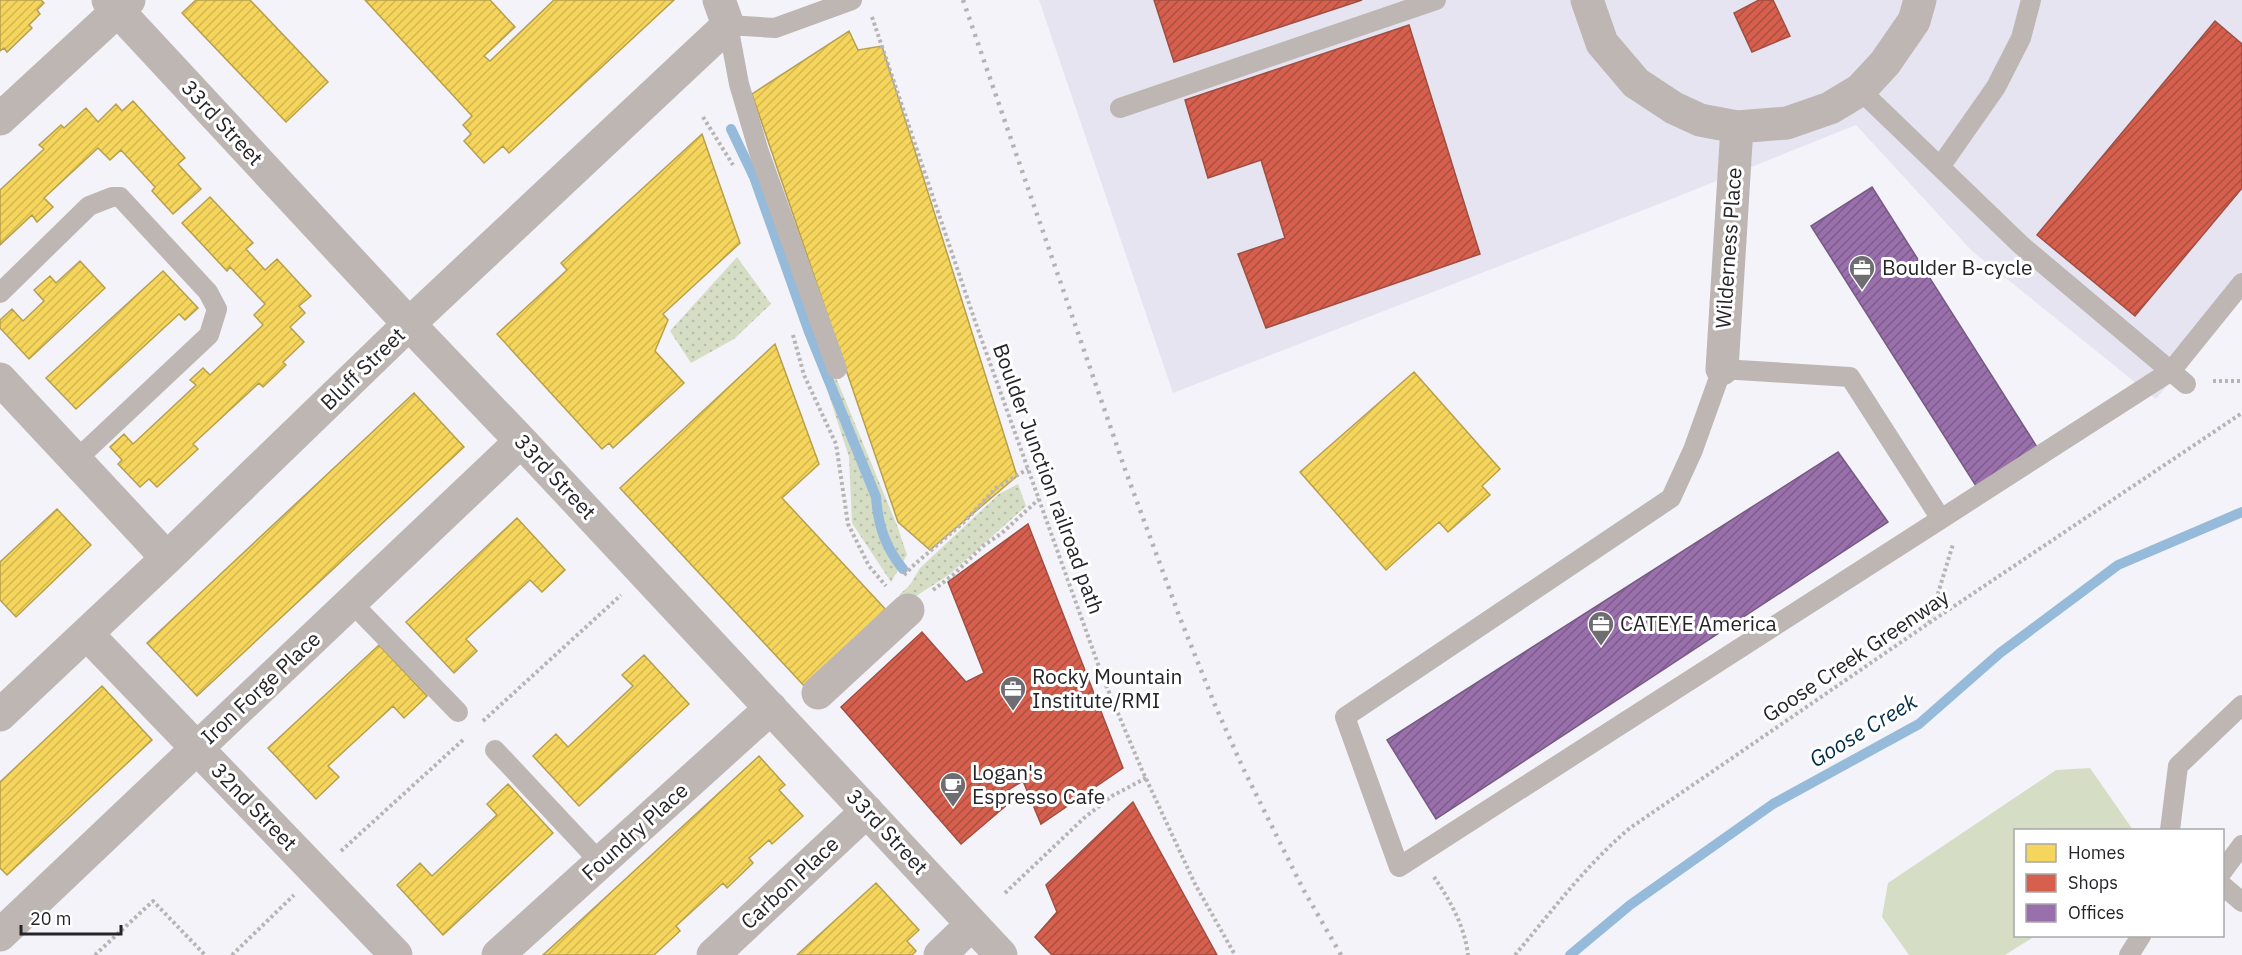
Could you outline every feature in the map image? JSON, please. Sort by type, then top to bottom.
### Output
[{"type":"street","points":[[1587,0],[1602,43],[1636,83],[1674,108],[1700,120],[1737,127],[1786,123],[1830,108],[1860,90],[1884,63],[1914,21],[1920,0]]},
{"type":"street","points":[[0,119],[118,3]]},
{"type":"street","name":"33rd Street","points":[[118,3],[409,324],[1001,955]]},
{"type":"street","name":"Bluff Street","points":[[0,715],[167,558],[409,324],[724,12]]},
{"type":"street","name":"Wilderness Place","points":[[1722,369],[1737,127]]},
{"type":"street","points":[[0,379],[167,558]]},
{"type":"street","name":"Iron Forge Place","points":[[0,935],[521,441]]},
{"type":"street","points":[[818,693],[899,601]]},
{"type":"street","name":"32nd Street","points":[[87,633],[396,955]]},
{"type":"street","name":"Foundry Place","points":[[498,955],[771,708]]},
{"type":"street","name":"Carbon Place","points":[[713,955],[867,811]]},
{"type":"street","points":[[940,955],[972,924]]},
{"type":"street","points":[[0,935],[18,955]]},
{"type":"lane","points":[[837,369],[759,152],[739,84],[724,12],[774,28],[852,0]]},
{"type":"lane","points":[[1120,108],[1436,0]]},
{"type":"lane","points":[[1940,167],[1996,87],[2021,38],[2031,0]]},
{"type":"lane","points":[[1860,90],[2022,245],[2178,377]]},
{"type":"lane","points":[[0,293],[89,206],[112,196],[120,197],[208,292],[217,309],[209,335],[76,460]]},
{"type":"lane","points":[[1942,518],[1850,377],[1722,369],[1693,450],[1671,498],[1345,717],[1399,867],[1942,518],[2178,377],[2242,283]]},
{"type":"lane","points":[[351,602],[458,712]]},
{"type":"lane","points":[[2170,829],[2178,766],[2242,705]]},
{"type":"lane","points":[[495,750],[600,862]]},
{"type":"lane","points":[[2224,871],[2242,845]]},
{"type":"lane","points":[[2224,886],[2242,902]]},
{"type":"lane","points":[[2129,955],[2140,937]]},
{"type":"path","name":"Boulder Junction railroad path","points":[[870,9],[969,302],[1103,678],[1195,884],[1235,955]]},
{"type":"path","points":[[703,117],[735,169]]},
{"type":"path","points":[[791,327],[804,375],[837,444],[848,524],[869,566],[899,601]]},
{"type":"path","name":"Goose Creek Greenway","points":[[1515,955],[1581,875],[1606,848],[1630,828],[1929,623],[2242,413]]},
{"type":"path","points":[[899,601],[915,564],[964,522],[996,488],[1028,469]]},
{"type":"path","points":[[899,601],[953,575],[983,546],[1002,534],[1039,499]]},
{"type":"path","points":[[1929,623],[1956,535],[1942,518]]},
{"type":"path","points":[[479,725],[645,573]]},
{"type":"path","points":[[232,955],[317,873],[470,733]]},
{"type":"path","points":[[456,735],[469,748]]},
{"type":"path","points":[[1005,893],[1084,818],[1112,796],[1146,778]]},
{"type":"path","points":[[1419,854],[1449,900],[1461,926],[1468,955]]},
{"type":"path","points":[[95,955],[153,901],[205,955]]},
{"type":"shaded area","points":[[1039,0],[2242,0],[2242,296],[2156,399],[1972,251],[1856,125],[1173,393]]},
{"type":"green space","points":[[737,257],[771,304],[734,339],[691,363],[670,331]]},
{"type":"green space","points":[[834,373],[907,555],[891,582],[852,523],[849,457],[824,380]]},
{"type":"green space","points":[[1018,484],[1026,506],[950,574],[907,602],[899,595],[910,585],[920,568],[999,494]]},
{"type":"green space","points":[[2090,768],[2132,829],[2014,829],[2014,937],[2033,937],[2005,955],[1909,955],[1882,917],[1888,883],[2056,770]]},
{"type":"building: Homes","points":[[0,0],[41,0],[44,3],[37,10],[40,14],[29,25],[32,28],[7,52],[4,48],[0,51]]},
{"type":"building: Homes","points":[[196,0],[250,0],[328,82],[286,122],[182,13]]},
{"type":"building: Homes","points":[[365,0],[490,0],[515,27],[484,56],[490,61],[554,0],[674,0],[509,153],[503,146],[484,163],[464,141],[471,134],[463,125],[472,116]]},
{"type":"building: Homes","points":[[849,31],[858,50],[882,46],[1017,476],[930,550],[898,522],[752,94]]},
{"type":"building: Homes","points":[[133,101],[185,158],[178,164],[201,189],[173,214],[152,191],[155,187],[121,150],[110,160],[98,148],[44,198],[53,207],[37,222],[32,215],[0,245],[0,190],[44,149],[39,145],[61,125],[64,128],[86,108],[98,122],[116,104],[122,111]]},
{"type":"building: Homes","points":[[702,134],[740,243],[663,314],[668,320],[655,351],[684,383],[613,448],[609,443],[602,449],[497,334],[567,270],[561,263]]},
{"type":"building: Homes","points":[[210,197],[253,243],[246,249],[265,270],[277,259],[311,296],[299,306],[305,313],[290,327],[304,342],[283,362],[286,365],[263,387],[259,383],[193,444],[198,449],[157,487],[149,479],[140,487],[118,464],[122,460],[110,447],[124,434],[133,444],[196,385],[190,380],[203,368],[210,375],[263,325],[254,315],[265,304],[230,267],[227,271],[182,223]]},
{"type":"building: Homes","points":[[80,261],[105,288],[29,359],[0,328],[0,320],[12,309],[23,321],[44,301],[34,290],[50,276],[56,283]]},
{"type":"building: Homes","points":[[163,271],[198,308],[185,320],[179,314],[76,409],[46,378]]},
{"type":"building: Homes","points":[[775,344],[819,464],[782,498],[888,612],[806,688],[620,488]]},
{"type":"building: Homes","points":[[1414,372],[1500,469],[1482,486],[1490,495],[1448,532],[1439,522],[1386,570],[1300,472]]},
{"type":"building: Homes","points":[[414,393],[464,447],[197,696],[147,643]]},
{"type":"building: Homes","points":[[57,509],[91,545],[16,617],[0,600],[0,562]]},
{"type":"building: Homes","points":[[517,518],[565,570],[542,592],[530,580],[466,639],[477,651],[454,673],[406,622]]},
{"type":"building: Homes","points":[[379,645],[427,696],[404,718],[393,706],[328,766],[339,777],[316,799],[268,748]]},
{"type":"building: Homes","points":[[644,655],[689,704],[579,806],[533,756],[556,734],[568,747],[633,686],[622,675]]},
{"type":"building: Homes","points":[[102,686],[152,740],[7,875],[0,868],[0,782]]},
{"type":"building: Homes","points":[[759,756],[785,785],[779,790],[803,816],[772,844],[769,840],[749,858],[753,863],[727,888],[723,883],[676,926],[680,931],[654,955],[543,955]]},
{"type":"building: Homes","points":[[508,784],[553,833],[443,935],[397,885],[420,863],[432,876],[497,815],[487,804]]},
{"type":"building: Homes","points":[[876,883],[919,930],[907,941],[916,951],[912,955],[797,955]]},
{"type":"building: Shops","points":[[1154,0],[1362,0],[1174,62]]},
{"type":"building: Shops","points":[[1759,0],[1773,0],[1790,36],[1752,52],[1734,13]]},
{"type":"building: Shops","points":[[2215,21],[2242,44],[2242,188],[2135,316],[2037,235]]},
{"type":"building: Shops","points":[[1409,25],[1480,254],[1266,328],[1238,254],[1285,238],[1261,160],[1208,178],[1185,100]]},
{"type":"building: Shops","points":[[1028,524],[1123,768],[1041,824],[1023,781],[1008,790],[1008,804],[961,844],[841,707],[922,632],[966,682],[984,673],[948,582]]},
{"type":"building: Shops","points":[[1133,802],[1217,955],[1052,955],[1035,937],[1057,912],[1046,885]]},
{"type":"building: Offices","points":[[1872,187],[2037,447],[1976,486],[1811,226]]},
{"type":"building: Offices","points":[[1838,452],[1888,522],[1436,819],[1387,740]]},
{"type":"waterway","points":[[731,129],[754,177],[809,332],[876,497],[884,535],[891,552],[903,569]]},
{"type":"waterway","name":"Goose Creek","points":[[1570,955],[1630,905],[1773,804],[1919,724],[2000,653],[2118,565],[2242,512]]},
{"type":"railway","points":[[963,0],[1126,472],[1180,618],[1242,766],[1303,889],[1341,955]]},
{"type":"place","name":"Boulder B-cycle","points":[[1862,291]]},
{"type":"place","name":"CATEYE America","points":[[1601,647]]},
{"type":"place","name":"Rocky Mountain Institute/RMI","points":[[1013,712]]},
{"type":"place","name":"Logan's Espresso Cafe","points":[[953,808]]}]
